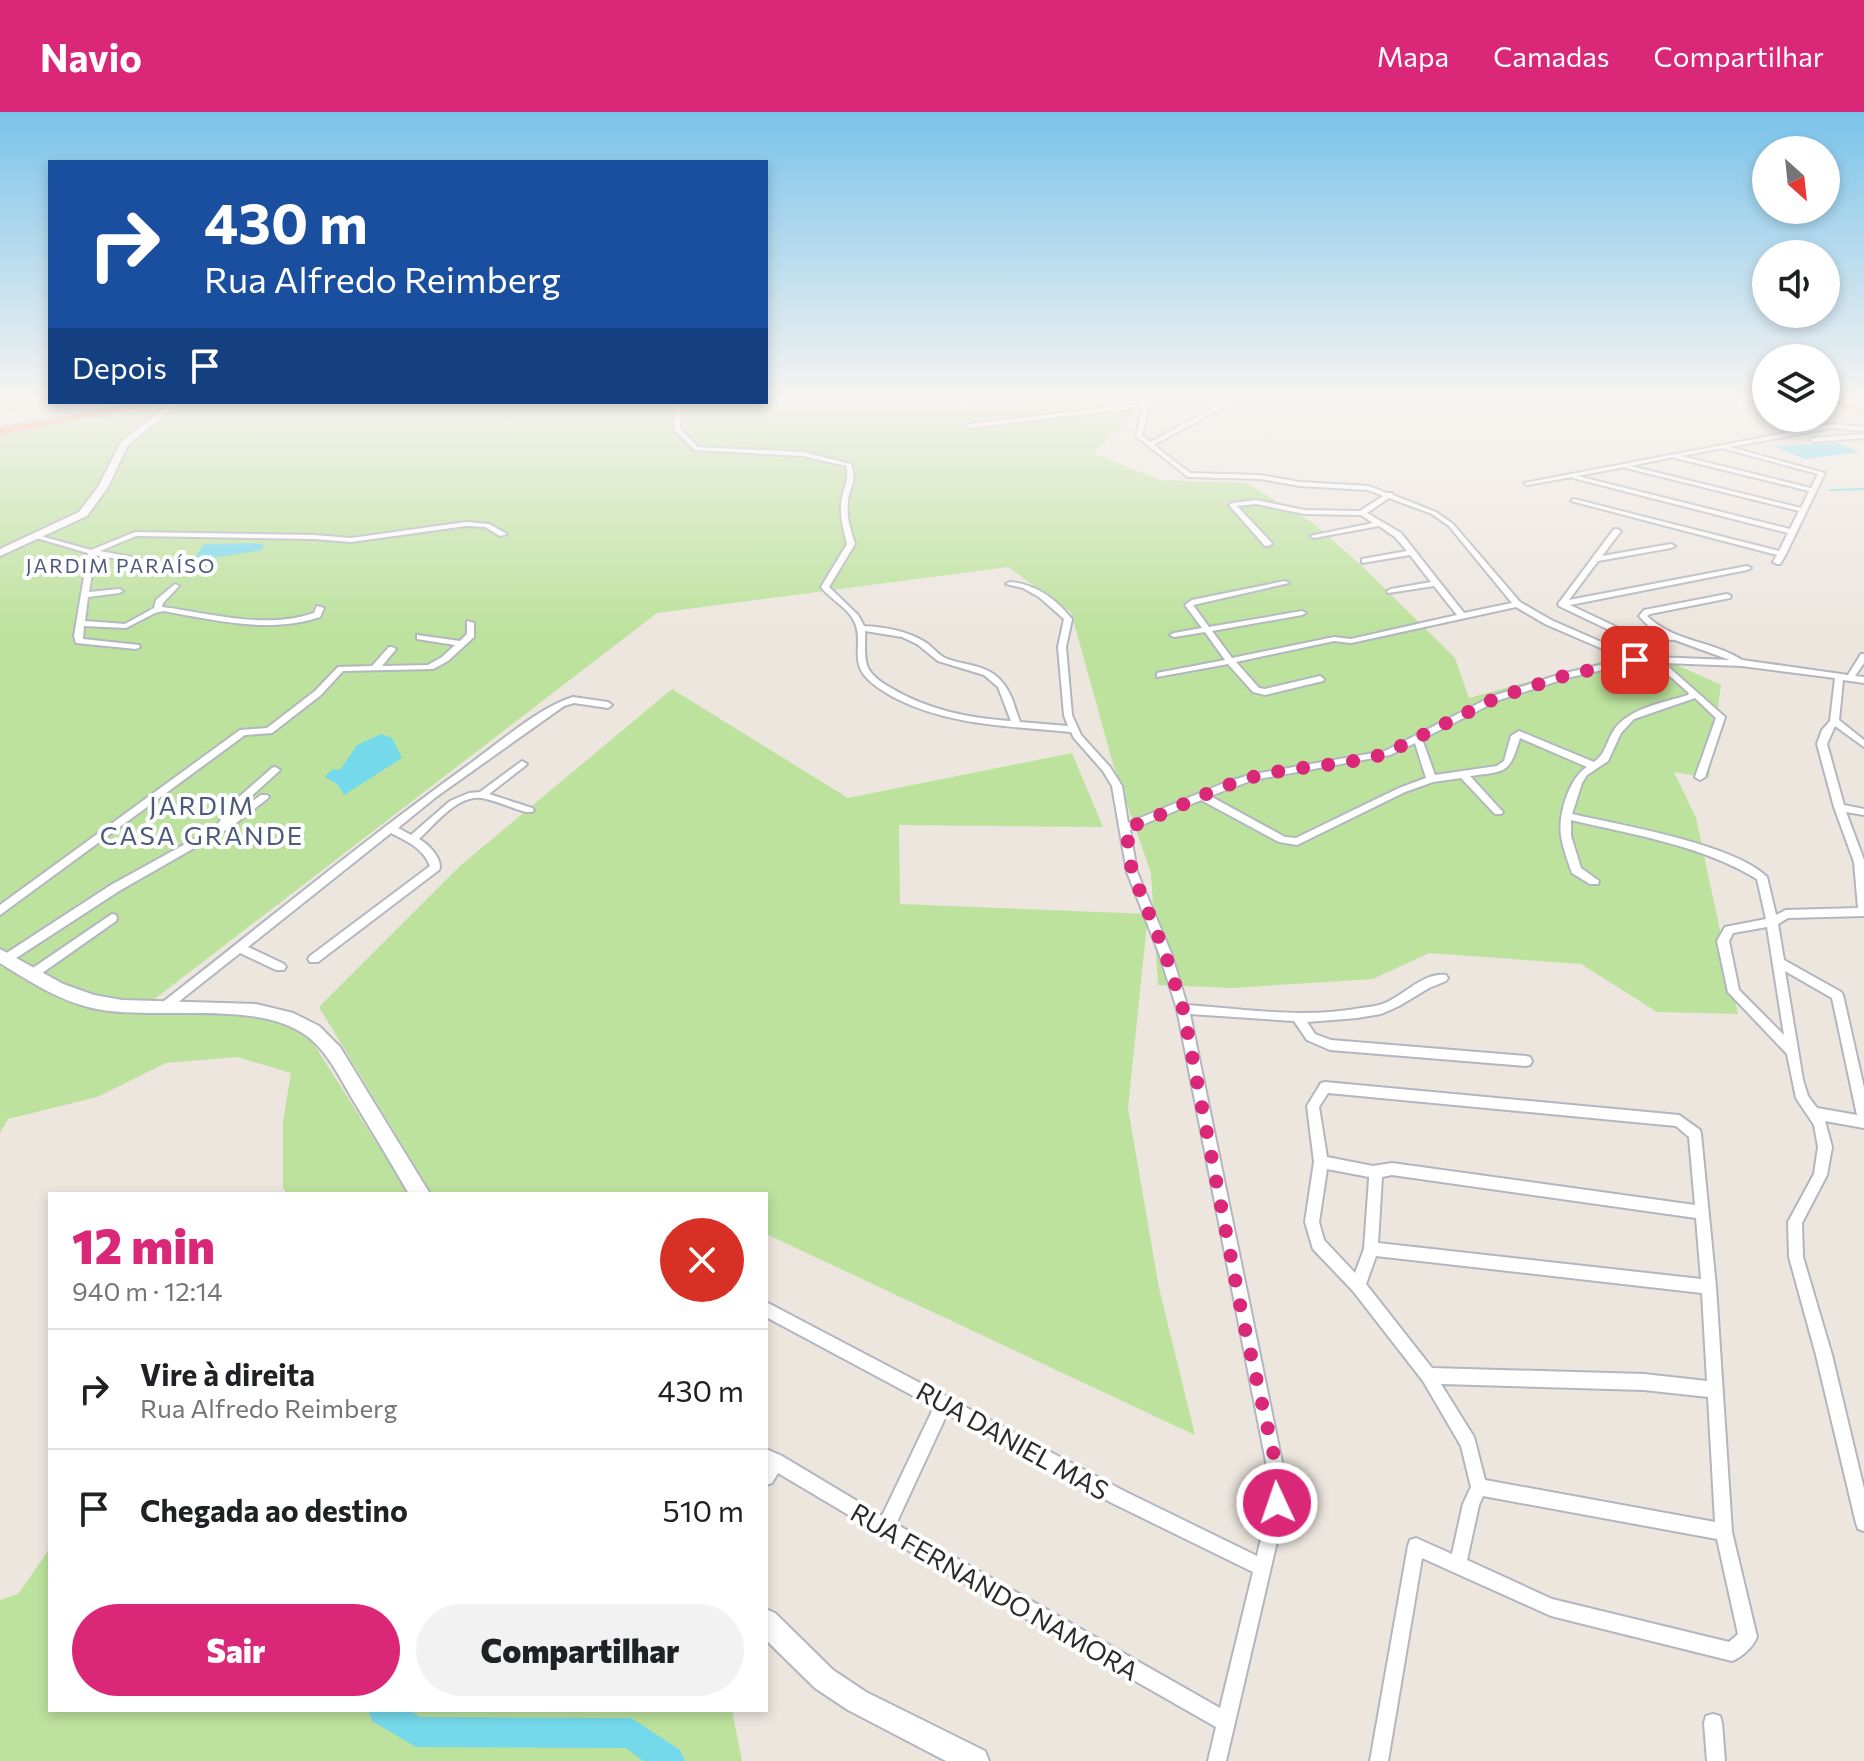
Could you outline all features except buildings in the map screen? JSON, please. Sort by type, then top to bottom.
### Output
[{"type":"main road","points":[[0,553],[83,514],[108,476]]},
{"type":"main road","points":[[3,957],[31,975],[92,1002],[163,1008],[233,1009],[271,1014],[295,1022],[326,1040],[419,1192]]},
{"type":"main road","points":[[768,1624],[824,1679],[857,1701],[975,1761]]},
{"type":"street","points":[[852,476],[844,493],[843,519],[851,544],[825,587],[832,598],[858,620],[862,628],[865,669],[875,682],[901,698],[947,716],[1072,729]]},
{"type":"street","points":[[1196,476],[1260,477],[1300,484],[1369,488],[1390,494],[1445,519],[1517,604],[1548,622],[1635,660]]},
{"type":"street","points":[[1527,483],[1571,476],[1792,532]]},
{"type":"street","points":[[1663,476],[1802,510]]},
{"type":"street","points":[[1755,476],[1813,490]]},
{"type":"street","points":[[1574,501],[1780,558],[1819,476]]},
{"type":"street","points":[[1362,513],[1390,494]]},
{"type":"street","points":[[1268,544],[1232,505],[1256,502],[1304,512],[1362,513],[1398,535],[1461,615]]},
{"type":"street","points":[[92,552],[135,534],[351,540],[466,524],[487,525],[503,534]]},
{"type":"street","points":[[1314,536],[1380,524]]},
{"type":"street","points":[[1562,604],[1617,531]]},
{"type":"street","points":[[37,537],[92,552],[185,569]]},
{"type":"street","points":[[1595,559],[1671,546]]},
{"type":"street","points":[[92,552],[79,641],[136,647]]},
{"type":"street","points":[[1365,561],[1410,553]]},
{"type":"street","points":[[1562,604],[1747,568]]},
{"type":"street","points":[[1285,583],[1189,605],[1230,661],[1256,690],[1265,692],[1320,679]]},
{"type":"street","points":[[1010,584],[1024,585],[1059,609],[1068,619],[1062,663],[1065,699],[1072,729],[1117,786],[1132,872],[1165,953],[1183,1009],[1277,1477],[1277,1503],[1217,1761]]},
{"type":"street","points":[[1391,591],[1435,584]]},
{"type":"street","points":[[158,609],[159,602],[175,586]]},
{"type":"street","points":[[86,595],[119,591]]},
{"type":"street","points":[[1727,596],[1647,612],[1643,616],[1648,622],[1680,638],[1713,648],[1742,663]]},
{"type":"street","points":[[1160,675],[1334,639],[1351,641],[1517,604]]},
{"type":"street","points":[[1562,604],[1629,636],[1680,638]]},
{"type":"street","points":[[82,623],[126,626],[158,609],[254,623],[308,619],[320,613],[320,608]]},
{"type":"street","points":[[1174,635],[1302,613]]},
{"type":"street","points":[[0,911],[243,732],[269,731],[318,693],[341,669],[430,667],[471,635],[470,623]]},
{"type":"street","points":[[862,628],[896,633],[929,648],[934,656],[991,676],[1002,689],[1016,724]]},
{"type":"street","points":[[420,637],[462,644]]},
{"type":"street","points":[[375,668],[392,649]]},
{"type":"street","points":[[1791,1050],[1734,992],[1723,941],[1729,930],[1772,922],[1786,914],[1864,912],[1859,889],[1860,860],[1847,833],[1822,744],[1864,656]]},
{"type":"street","points":[[1655,659],[1721,717],[1700,777]]},
{"type":"street","points":[[1126,828],[1227,785],[1280,771],[1367,759],[1418,739],[1496,698],[1553,679],[1635,660],[1742,663],[1852,679],[1864,691]]},
{"type":"street","points":[[1594,881],[1576,870],[1576,860],[1566,836],[1566,816],[1577,783],[1605,759],[1617,732],[1631,717],[1691,697],[1694,692]]},
{"type":"street","points":[[163,1008],[390,828],[561,704],[581,699],[608,705]]},
{"type":"street","points":[[1834,721],[1864,744]]},
{"type":"street","points":[[1202,796],[1283,840],[1297,842],[1431,779],[1500,769],[1508,762],[1519,734],[1594,766]]},
{"type":"street","points":[[1418,739],[1431,779]]},
{"type":"street","points":[[482,795],[522,764]]},
{"type":"street","points":[[219,830],[233,807],[275,770]]},
{"type":"street","points":[[1463,774],[1498,812]]},
{"type":"street","points":[[413,839],[471,794],[529,810]]},
{"type":"street","points":[[3,957],[115,888],[219,830],[264,797]]},
{"type":"street","points":[[1839,807],[1864,812]]},
{"type":"street","points":[[1566,816],[1657,838],[1744,865],[1762,877],[1787,1001],[1791,1050],[1800,1091],[1824,1132],[1820,1175],[1795,1222],[1796,1257],[1824,1355],[1863,1517]]},
{"type":"street","points":[[314,959],[435,867],[435,862],[423,846],[390,828]]},
{"type":"street","points":[[31,975],[112,918]]},
{"type":"street","points":[[240,948],[280,967]]},
{"type":"street","points":[[1778,962],[1837,995],[1864,1116]]},
{"type":"street","points":[[1183,1009],[1297,1016],[1382,1008],[1418,986],[1442,978]]},
{"type":"street","points":[[1297,1016],[1311,1037],[1330,1045],[1526,1061]]},
{"type":"street","points":[[1379,1761],[1416,1546],[1458,1565],[1551,1607],[1732,1652],[1748,1637],[1724,1532],[1709,1287],[1695,1134],[1679,1121],[1325,1087],[1313,1106],[1321,1162],[1312,1222],[1318,1244],[1358,1286],[1428,1376],[1468,1443],[1479,1487],[1471,1504],[1458,1565]]},
{"type":"street","points":[[1813,1113],[1864,1122]]},
{"type":"street","points":[[1321,1162],[1373,1172],[1392,1169],[1700,1212]]},
{"type":"street","points":[[1358,1286],[1371,1249],[1376,1179],[1373,1172]]},
{"type":"street","points":[[1371,1249],[1709,1287]]},
{"type":"street","name":"RUA DANIEL MAS","points":[[768,1310],[1118,1497],[1262,1567]]},
{"type":"street","points":[[1428,1376],[1644,1382],[1715,1390]]},
{"type":"street","points":[[886,1527],[945,1402]]},
{"type":"street","name":"RUA FERNANDO NAMORA","points":[[771,1459],[1226,1722]]},
{"type":"street","points":[[1479,1487],[1724,1532]]},
{"type":"street","points":[[1713,1723],[1716,1761]]},
{"type":"green space","points":[[0,476],[1150,476],[1160,480],[1246,483],[1313,523],[1362,566],[1455,658],[1469,698],[1644,650],[1721,685],[1709,778],[1674,772],[1696,818],[1738,1014],[1657,1012],[1581,964],[1429,953],[1373,979],[1233,988],[1158,985],[1151,873],[1113,764],[1071,612],[1008,567],[657,613],[139,1011],[269,1018],[308,1035],[408,1192],[286,1192],[283,1188],[283,1121],[291,1073],[237,1057],[166,1063],[97,1097],[8,1119],[0,1133]]},
{"type":"green space","points":[[672,689],[848,798],[1072,753],[1103,827],[899,825],[900,904],[1148,914],[1128,1108],[1159,1288],[1195,1435],[768,1235],[768,1192],[431,1192],[319,1007],[461,865]]},
{"type":"green space","points":[[48,1551],[48,1712],[732,1712],[742,1761],[0,1761],[0,1600],[18,1594]]},
{"type":"water","points":[[204,544],[264,545],[262,550],[198,560],[196,556]]},
{"type":"water","points":[[381,734],[392,738],[402,758],[344,795],[337,784],[325,777],[332,769],[340,770],[357,745]]},
{"type":"waterway","points":[[1830,490],[1864,489]]},
{"type":"waterway","points":[[386,1712],[416,1732],[631,1733],[669,1761]]},
{"type":"district","name":"JARDIM PARAÍSO","points":[[121,565]]},
{"type":"district","name":"JARDIM CASA GRANDE","points":[[202,819]]},
{"type":"route","points":[[1277,1503],[1274,1456],[1243,1320],[1183,1009],[1165,953],[1132,872],[1126,828],[1252,777],[1367,759],[1387,753],[1496,698],[1564,676],[1635,660]]}]
